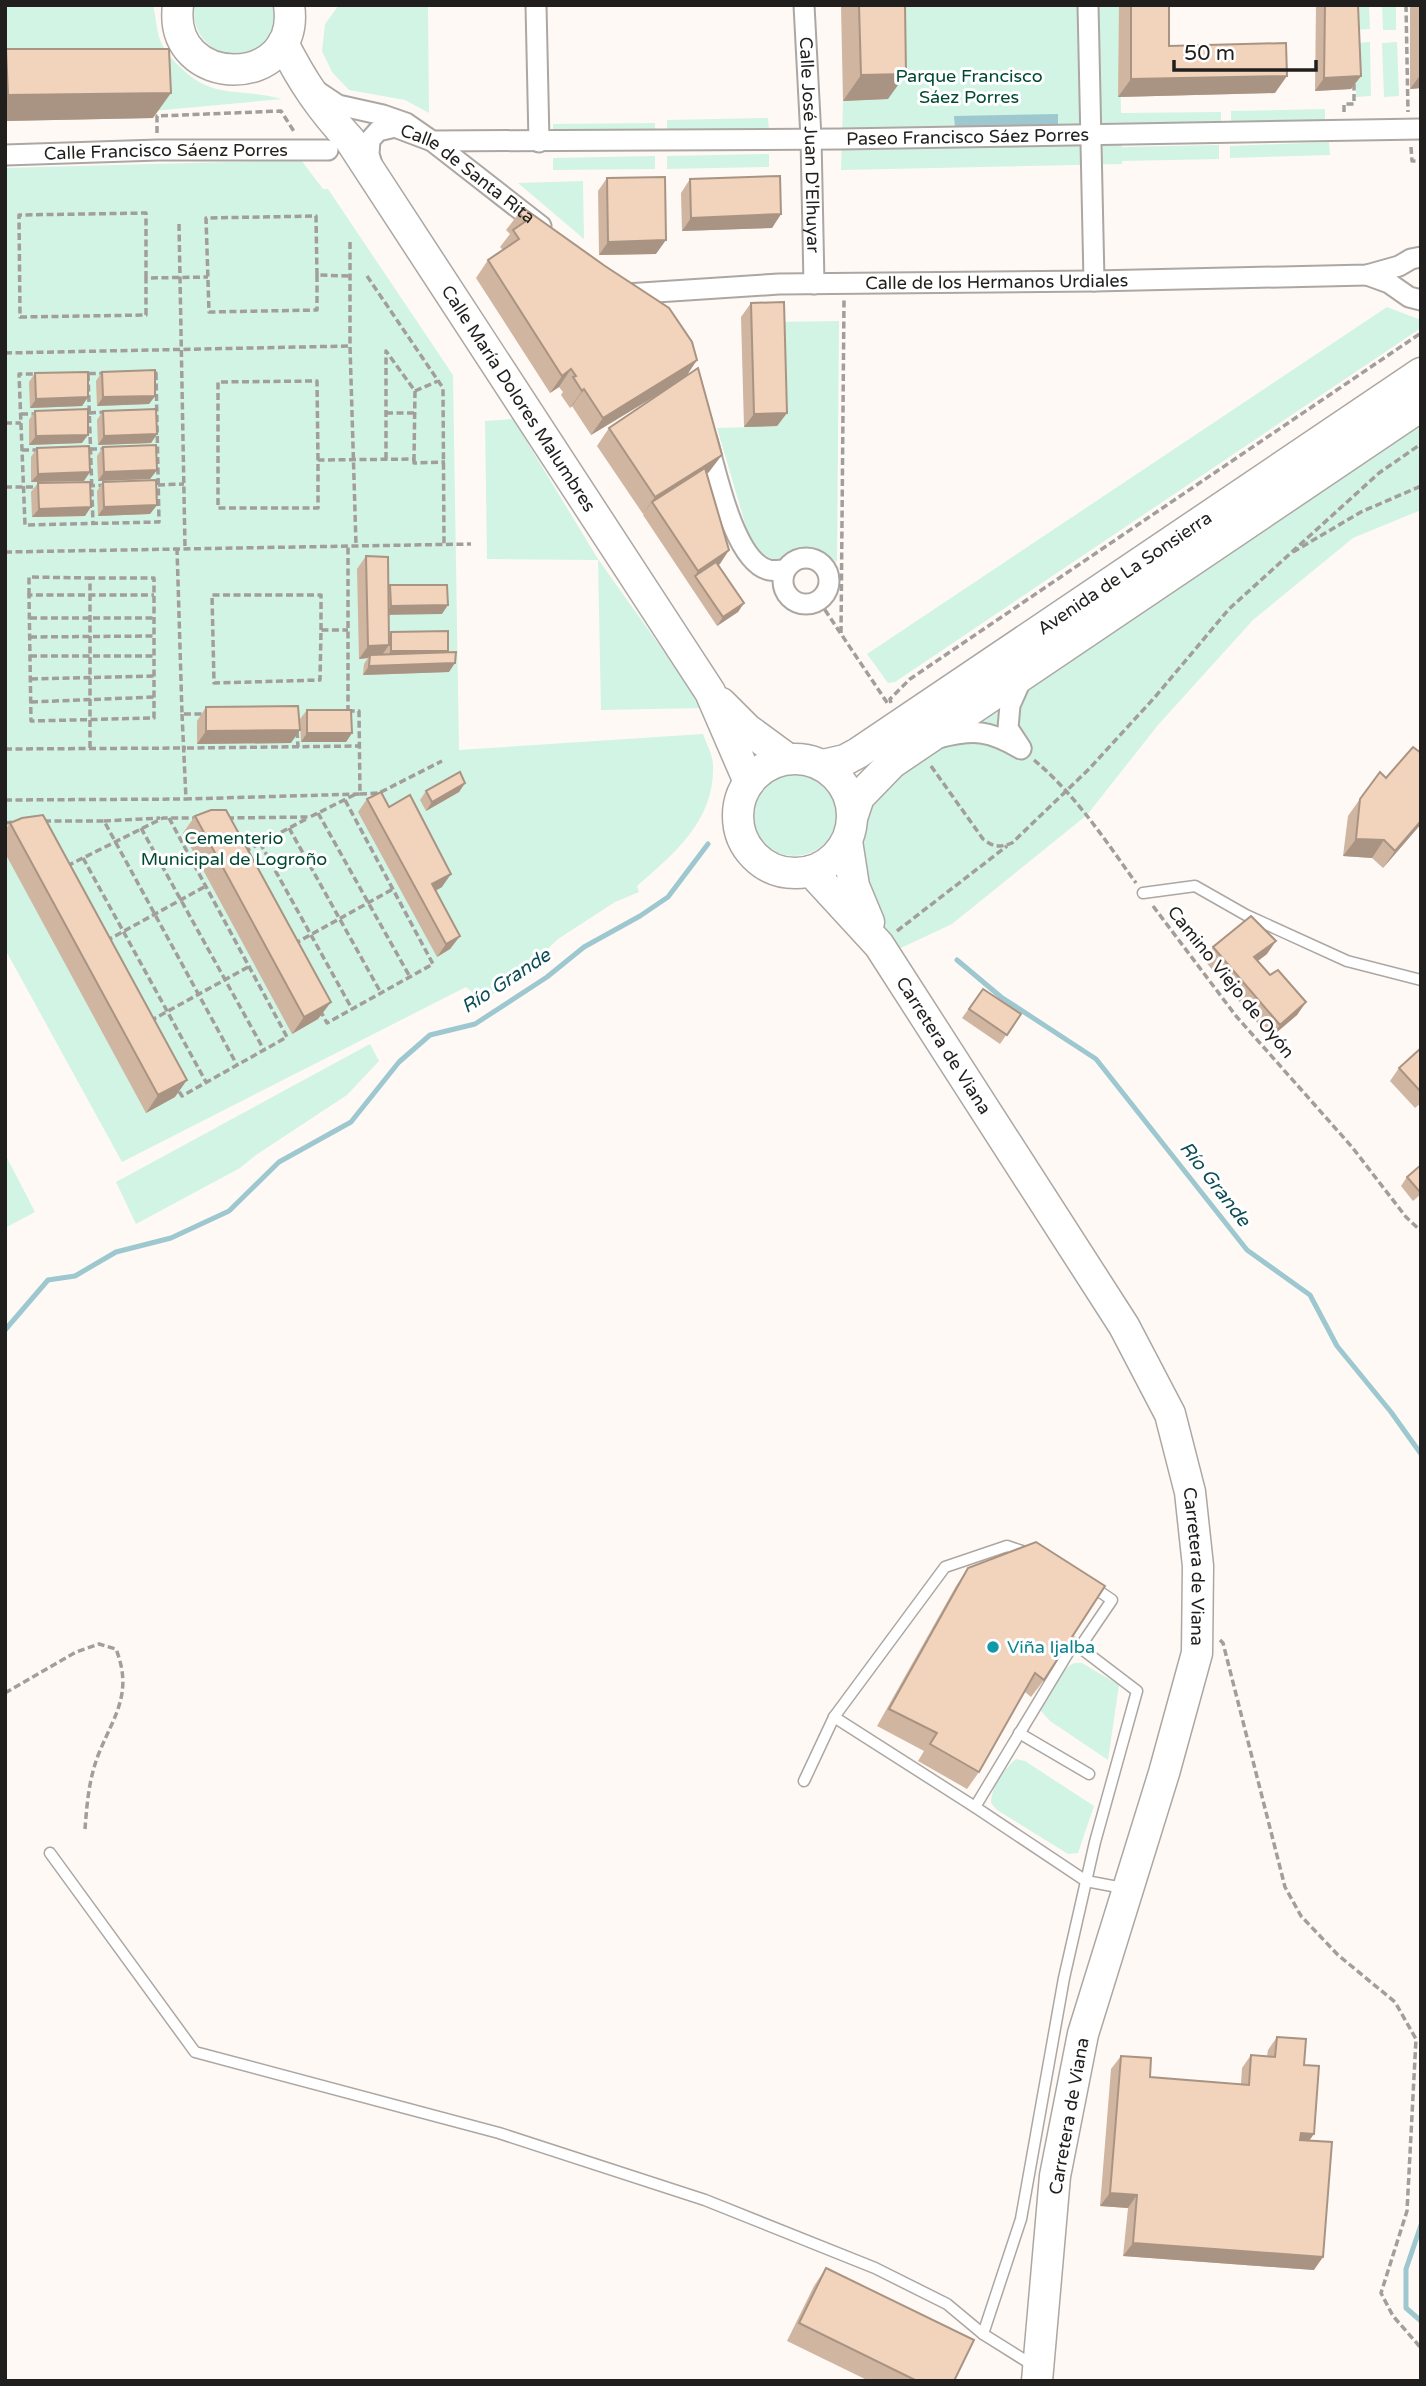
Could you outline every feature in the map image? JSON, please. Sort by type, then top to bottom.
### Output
[{"type":"main road","points":[[178,5],[180,32],[191,52],[200,60],[221,69],[243,70],[266,61],[290,18]]},
{"type":"main road","name":"Calle María Dolores Malumbres","points":[[290,18],[299,75],[322,110],[350,140],[710,692],[749,782]]},
{"type":"main road","name":"Calle María Dolores Malumbres","points":[[254,67],[322,110]]},
{"type":"main road","name":"Avenida de La Sonsierra","points":[[823,765],[845,760],[858,753],[1421,373]]},
{"type":"main road","name":"Avenida de La Sonsierra","points":[[850,828],[859,797],[892,763],[1421,406]]},
{"type":"main road","name":"Calle María Dolores Malumbres","points":[[710,692],[747,729],[788,759]]},
{"type":"main road","points":[[800,758],[823,765],[845,786],[851,800],[850,828],[838,855],[811,871],[793,873],[775,870],[760,862],[748,849],[740,833],[737,815],[740,797],[749,782],[760,770],[788,759],[800,758]]},
{"type":"main road","name":"Carretera de Viana","points":[[850,828],[854,886],[879,944],[1125,1326],[1170,1414],[1190,1492],[1198,1566],[1197,1653],[1164,1773],[1083,2034],[1055,2176],[1037,2374]]},
{"type":"main road","name":"Carretera de Viana","points":[[811,871],[879,944]]},
{"type":"street","points":[[536,5],[539,142]]},
{"type":"street","name":"Calle José Juan D'Elhuyar","points":[[804,5],[811,138],[814,284]]},
{"type":"street","points":[[1088,5],[1094,281]]},
{"type":"street","points":[[299,75],[317,92],[338,105],[405,123],[432,141]]},
{"type":"street","name":"Calle de Santa Rita","points":[[379,185],[369,154],[370,140],[378,131],[395,127],[432,141],[550,234]]},
{"type":"street","name":"Paseo Francisco Sáez Porres","points":[[432,141],[539,142],[1415,129]]},
{"type":"street","name":"Calle Francisco Sáenz Porres","points":[[5,155],[158,150],[328,150]]},
{"type":"street","name":"Calle de los Hermanos Urdiales","points":[[647,309],[620,289],[1367,275],[1421,257]]},
{"type":"street","name":"Calle de los Hermanos Urdiales","points":[[1367,275],[1421,300]]},
{"type":"street","points":[[703,422],[732,528],[752,560],[768,570],[785,570],[797,560],[812,559],[825,567],[829,574],[828,590],[819,601],[804,605],[790,599],[783,585],[785,570]]},
{"type":"street","points":[[1021,749],[1008,728],[1010,705],[1023,675]]},
{"type":"street","points":[[921,744],[960,733],[980,731],[999,736],[1021,749]]},
{"type":"lane","points":[[1143,893],[1195,886],[1246,915],[1347,961],[1421,980]]},
{"type":"lane","points":[[804,1781],[834,1717],[944,1567],[1007,1546],[1044,1558]]},
{"type":"lane","points":[[1078,1577],[1112,1600],[1080,1647]]},
{"type":"lane","points":[[975,1807],[1073,1643],[1137,1691],[1086,1881],[1064,1978],[1021,2219],[983,2334]]},
{"type":"lane","points":[[834,1717],[1086,1881],[1127,1888]]},
{"type":"lane","points":[[1019,1733],[1089,1774]]},
{"type":"lane","points":[[50,1853],[195,2052],[499,2133],[705,2200],[875,2268],[947,2305],[1037,2374]]},
{"type":"path","points":[[1406,5],[1415,129]]},
{"type":"path","points":[[1344,104],[1354,104],[1353,79]]},
{"type":"path","points":[[158,150],[157,116],[281,111],[306,149]]},
{"type":"path","points":[[146,213],[146,278],[146,315],[20,317],[19,215],[146,213]]},
{"type":"path","points":[[316,216],[317,275],[317,310],[209,312],[206,218],[316,216]]},
{"type":"path","points":[[179,224],[185,548]]},
{"type":"path","points":[[350,242],[356,545]]},
{"type":"path","points":[[317,275],[350,276]]},
{"type":"path","points":[[367,276],[443,388],[444,544]]},
{"type":"path","points":[[146,278],[208,278]]},
{"type":"path","points":[[841,633],[844,284]]},
{"type":"path","points":[[819,601],[893,712],[890,699],[910,679],[1421,333]]},
{"type":"path","points":[[5,353],[350,346]]},
{"type":"path","points":[[386,459],[386,351],[415,391],[414,463],[445,462]]},
{"type":"path","points":[[88,373],[93,523]]},
{"type":"path","points":[[88,373],[156,373],[159,522],[25,525],[19,374],[88,373]]},
{"type":"path","points":[[317,381],[318,460],[318,508],[218,508],[218,382],[317,381]]},
{"type":"path","points":[[415,391],[439,381]]},
{"type":"path","points":[[89,413],[116,412]]},
{"type":"path","points":[[386,413],[415,413]]},
{"type":"path","points":[[21,414],[48,414]]},
{"type":"path","points":[[5,423],[21,423]]},
{"type":"path","points":[[879,944],[1012,843],[1089,769],[1155,697],[1229,609],[1379,473],[1421,444]]},
{"type":"path","points":[[90,449],[117,449]]},
{"type":"path","points":[[22,450],[49,450]]},
{"type":"path","points":[[318,460],[414,459]]},
{"type":"path","points":[[156,485],[184,484]]},
{"type":"path","points":[[88,486],[115,485]]},
{"type":"path","points":[[5,487],[46,486]]},
{"type":"path","points":[[1283,559],[1361,512],[1421,486]]},
{"type":"path","points":[[5,552],[471,544]]},
{"type":"path","points":[[348,546],[348,712],[359,711],[358,794]]},
{"type":"path","points":[[177,548],[186,799]]},
{"type":"path","points":[[29,578],[90,578],[154,578],[154,718],[31,721],[29,578]]},
{"type":"path","points":[[90,578],[90,748]]},
{"type":"path","points":[[29,595],[154,595]]},
{"type":"path","points":[[212,595],[321,595],[321,630],[320,680],[214,683],[212,595]]},
{"type":"path","points":[[30,618],[154,618]]},
{"type":"path","points":[[321,630],[348,630]]},
{"type":"path","points":[[30,637],[154,636]]},
{"type":"path","points":[[30,656],[154,656]]},
{"type":"path","points":[[31,679],[154,676]]},
{"type":"path","points":[[31,702],[154,697]]},
{"type":"path","points":[[182,714],[208,714]]},
{"type":"path","points":[[297,724],[298,747]]},
{"type":"path","points":[[921,744],[982,839],[992,846],[1012,843]]},
{"type":"path","points":[[5,749],[359,746]]},
{"type":"path","name":"Camino Viejo de Oyón","points":[[1021,749],[1047,771],[1087,815],[1236,1016],[1352,1147],[1406,1217],[1421,1231]]},
{"type":"path","points":[[5,800],[186,799],[379,793],[442,761]]},
{"type":"path","points":[[236,856],[358,794]]},
{"type":"path","points":[[315,1002],[327,1023],[433,964],[345,800]]},
{"type":"path","points":[[318,813],[410,977]]},
{"type":"path","points":[[215,818],[310,817]]},
{"type":"path","points":[[59,871],[163,818]]},
{"type":"path","points":[[169,818],[286,1037],[182,1096],[175,1084]]},
{"type":"path","points":[[32,821],[203,818]]},
{"type":"path","points":[[104,821],[237,1065]]},
{"type":"path","points":[[5,822],[19,822]]},
{"type":"path","points":[[141,828],[264,1050]]},
{"type":"path","points":[[289,828],[381,993]]},
{"type":"path","points":[[260,843],[352,1009]]},
{"type":"path","points":[[83,858],[206,1082]]},
{"type":"path","points":[[98,946],[206,886]]},
{"type":"path","points":[[286,948],[393,888]]},
{"type":"path","points":[[142,1026],[250,966]]},
{"type":"path","points":[[1197,1620],[1223,1643],[1286,1886],[1301,1916],[1338,1955],[1395,2002],[1416,2039],[1406,2211],[1381,2294],[1394,2316],[1421,2348]]},
{"type":"path","points":[[5,1693],[76,1652],[99,1644],[116,1650],[122,1665],[124,1692],[88,1790],[85,1829]]},
{"type":"green space","points":[[5,5],[153,5],[162,44],[190,76],[226,91],[282,99],[153,111],[5,77]]},
{"type":"green space","points":[[194,5],[277,5],[274,29],[265,44],[253,52],[240,55],[226,53],[213,47],[202,37],[195,23]]},
{"type":"green space","points":[[339,5],[428,5],[429,113],[405,100],[349,90],[332,72],[322,51],[325,24]]},
{"type":"green space","name":"Parque Francisco Sáez Porres","points":[[886,5],[1119,5],[1121,113],[1221,112],[1221,125],[1121,126],[1122,147],[1219,145],[1219,159],[1122,161],[1122,164],[841,170],[843,101],[888,99]]},
{"type":"green space","points":[[1354,5],[1369,5],[1370,29],[1355,30]]},
{"type":"green space","points":[[1382,5],[1396,5],[1396,30],[1383,30]]},
{"type":"green space","points":[[1370,42],[1371,96],[1356,97],[1355,43]]},
{"type":"green space","points":[[1397,42],[1399,96],[1384,97],[1382,43]]},
{"type":"green space","points":[[1325,109],[1325,122],[1231,123],[1231,111]]},
{"type":"green space","points":[[768,118],[769,131],[667,133],[667,120]]},
{"type":"green space","points":[[655,123],[655,135],[553,137],[553,124]]},
{"type":"green space","points":[[1329,142],[1330,155],[1230,158],[1230,146]]},
{"type":"green space","points":[[769,154],[769,167],[667,169],[667,156]]},
{"type":"green space","points":[[655,156],[655,169],[553,170],[553,158]]},
{"type":"green space","name":"Cementerio Municipal de Logroño","points":[[301,160],[323,189],[328,189],[453,375],[459,750],[703,734],[713,761],[712,785],[700,819],[690,834],[637,886],[639,892],[615,902],[558,939],[520,976],[483,1001],[466,987],[122,1162],[5,949],[5,168]]},
{"type":"green space","points":[[583,181],[584,239],[518,183]]},
{"type":"green space","points":[[1387,307],[1421,320],[1421,328],[895,682],[888,683],[867,654]]},
{"type":"green space","points":[[839,321],[837,562],[819,552],[805,551],[776,560],[765,556],[749,537],[717,428],[777,426],[775,322]]},
{"type":"green space","points":[[1421,406],[1421,510],[1353,538],[1253,620],[1158,725],[1087,815],[952,924],[886,955],[851,829],[859,797]]},
{"type":"green space","points":[[513,419],[598,559],[704,708],[601,710],[598,560],[487,559],[485,421]]},
{"type":"green space","points":[[794,770],[818,777],[830,789],[837,813],[830,837],[818,849],[794,856],[770,849],[758,837],[751,813],[758,789],[770,777]]},
{"type":"green space","points":[[370,1044],[379,1061],[347,1095],[240,1168],[136,1224],[116,1182]]},
{"type":"green space","points":[[5,1154],[35,1212],[5,1228]]},
{"type":"green space","points":[[1074,1663],[1082,1663],[1119,1685],[1108,1760],[1050,1721],[1041,1711],[1053,1684]]},
{"type":"green space","points":[[1016,1759],[1025,1761],[1094,1806],[1078,1853],[1068,1854],[997,1810],[991,1803],[999,1779]]},
{"type":"water","points":[[1058,114],[1058,126],[955,128],[954,116]]},
{"type":"building","points":[[859,5],[905,5],[906,74],[861,75]]},
{"type":"building","points":[[1131,5],[1169,5],[1169,46],[1286,43],[1287,76],[1131,79]]},
{"type":"building","points":[[1325,5],[1358,5],[1361,76],[1324,78]]},
{"type":"building","points":[[6,49],[169,49],[171,93],[8,95]]},
{"type":"building","points":[[780,176],[781,214],[691,218],[690,179]]},
{"type":"building","points":[[665,177],[666,240],[608,242],[607,178]]},
{"type":"building","points":[[525,209],[669,308],[692,342],[697,360],[603,418],[584,389],[582,391],[571,369],[562,376],[488,260],[519,239],[513,230],[526,221],[519,213]]},
{"type":"building","points":[[784,302],[787,413],[754,414],[751,303]]},
{"type":"building","points":[[698,368],[722,455],[655,497],[609,428]]},
{"type":"building","points":[[155,370],[155,396],[103,397],[102,372]]},
{"type":"building","points":[[88,372],[88,397],[36,399],[35,373]]},
{"type":"building","points":[[88,409],[88,435],[36,436],[35,411]]},
{"type":"building","points":[[156,409],[157,434],[104,436],[103,411]]},
{"type":"building","points":[[156,445],[157,470],[104,472],[103,447]]},
{"type":"building","points":[[89,446],[90,472],[38,474],[37,448]]},
{"type":"building","points":[[705,468],[729,550],[698,571],[652,502]]},
{"type":"building","points":[[156,480],[157,505],[104,507],[103,482]]},
{"type":"building","points":[[90,482],[91,507],[39,509],[38,483]]},
{"type":"building","points":[[366,556],[388,557],[389,645],[368,646]]},
{"type":"building","points":[[716,562],[744,603],[723,617],[695,576]]},
{"type":"building","points":[[390,585],[447,585],[448,605],[391,606]]},
{"type":"building","points":[[448,631],[448,651],[391,651],[391,632]]},
{"type":"building","points":[[456,652],[455,663],[369,666],[370,655]]},
{"type":"building","points":[[298,706],[300,730],[206,731],[206,707]]},
{"type":"building","points":[[307,710],[351,710],[352,733],[307,733]]},
{"type":"building","points":[[1413,747],[1421,753],[1421,821],[1395,851],[1384,840],[1356,839],[1360,799],[1380,772],[1386,778]]},
{"type":"building","points":[[460,772],[465,783],[432,802],[426,791]]},
{"type":"building","points":[[381,792],[389,807],[410,795],[451,874],[432,884],[460,936],[446,944],[367,799]]},
{"type":"building","points":[[211,810],[226,810],[331,1002],[304,1017],[195,816]]},
{"type":"building","points":[[43,815],[187,1080],[158,1095],[10,823]]},
{"type":"building","points":[[1251,916],[1276,941],[1254,957],[1270,975],[1278,970],[1306,1002],[1280,1025],[1213,947]]},
{"type":"building","points":[[983,989],[1021,1014],[1007,1035],[969,1009]]},
{"type":"building","points":[[1421,1048],[1421,1092],[1399,1068]]},
{"type":"building","points":[[1421,1165],[1421,1191],[1420,1192],[1407,1177]]},
{"type":"building","name":"Viña Ijalba","points":[[1036,1542],[1105,1586],[1044,1680],[1035,1673],[979,1772],[930,1744],[937,1733],[889,1709],[968,1568]]},
{"type":"building","points":[[1277,2037],[1306,2039],[1304,2065],[1319,2066],[1314,2134],[1301,2133],[1300,2140],[1332,2142],[1323,2257],[1133,2243],[1137,2195],[1110,2193],[1121,2056],[1151,2058],[1150,2077],[1249,2085],[1251,2055],[1275,2057]]},
{"type":"building","points":[[826,2268],[974,2340],[954,2381],[917,2381],[799,2323]]},
{"type":"waterway","name":"Río Grande","points":[[5,1330],[48,1280],[75,1276],[116,1252],[171,1238],[229,1211],[279,1162],[351,1122],[399,1062],[430,1035],[475,1024],[547,977],[584,947],[668,897],[708,844]]},
{"type":"waterway","name":"Río Grande","points":[[957,960],[1001,997],[1096,1059],[1247,1250],[1310,1295],[1337,1346],[1391,1412],[1421,1454]]},
{"type":"waterway","name":"Río Grande","points":[[1421,2225],[1406,2269],[1406,2308],[1421,2321]]},
{"type":"place","name":"Viña Ijalba","points":[[993,1647]]}]
